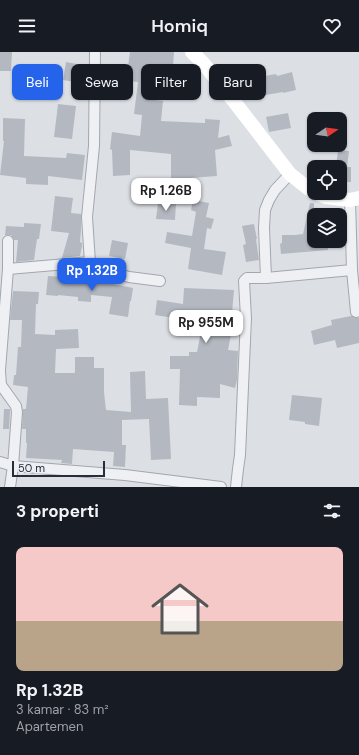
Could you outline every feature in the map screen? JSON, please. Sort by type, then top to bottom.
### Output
[{"type":"street","points":[[95,52],[94,146],[87,217],[90,262],[94,268],[129,277],[160,281]]},
{"type":"street","points":[[192,52],[203,63],[233,100],[290,174],[307,187]]},
{"type":"street","points":[[266,278],[264,228],[265,210],[275,190],[290,174]]},
{"type":"street","points":[[355,199],[352,270],[356,312]]},
{"type":"street","points":[[8,241],[8,269],[0,370],[1,385],[16,406],[17,412],[14,466],[10,487]]},
{"type":"street","points":[[8,269],[90,262]]},
{"type":"street","points":[[236,487],[240,455],[246,318],[244,281],[247,278],[266,278],[352,270]]},
{"type":"street","points":[[0,462],[14,466],[125,475],[198,486],[221,487]]},
{"type":"building","points":[[0,52],[12,52],[11,71],[0,71]]},
{"type":"building","points":[[130,52],[174,52],[173,64],[141,64],[141,100],[163,101],[161,121],[205,123],[205,119],[220,120],[218,138],[229,135],[232,146],[215,150],[217,176],[190,178],[190,181],[171,181],[171,154],[130,150],[130,175],[113,176],[112,150],[110,149],[112,132],[140,136],[142,115],[134,114],[138,82],[133,82],[133,64],[128,64]]},
{"type":"building","points":[[66,62],[77,64],[71,64],[71,81],[63,80]]},
{"type":"building","points":[[292,72],[296,90],[266,95],[266,76],[276,74],[277,76]]},
{"type":"building","points":[[58,104],[76,106],[72,139],[54,137]]},
{"type":"building","points":[[288,113],[291,128],[269,132],[266,117]]},
{"type":"building","points":[[3,118],[25,119],[24,156],[66,158],[67,153],[85,155],[82,180],[48,176],[48,185],[26,184],[26,178],[0,175],[4,141]]},
{"type":"building","points":[[349,151],[347,167],[347,160],[337,160],[338,152]]},
{"type":"building","points":[[347,167],[351,167],[351,182],[347,182]]},
{"type":"building","points":[[55,196],[73,198],[71,213],[81,214],[80,242],[82,243],[82,246],[80,256],[62,258],[69,233],[51,231]]},
{"type":"building","points":[[193,200],[209,203],[206,217],[214,219],[211,229],[207,228],[204,249],[226,252],[222,275],[188,269],[191,248],[165,243],[167,232],[192,236],[196,212],[191,210]]},
{"type":"building","points":[[158,203],[176,204],[175,220],[156,219]]},
{"type":"building","points":[[310,203],[314,203],[314,208],[309,208]]},
{"type":"building","points":[[307,216],[307,248],[328,248],[328,250],[281,254],[280,244],[282,243],[282,235],[303,234]]},
{"type":"building","points":[[24,223],[41,224],[39,239],[37,239],[34,260],[16,262],[18,240],[14,240],[11,235],[5,235],[6,226],[24,227]]},
{"type":"building","points":[[254,224],[259,260],[246,262],[243,245],[246,244],[242,226]]},
{"type":"building","points":[[112,240],[128,243],[125,259],[109,256]]},
{"type":"building","points":[[48,276],[63,276],[108,281],[108,283],[133,288],[128,317],[109,314],[112,297],[91,295],[91,302],[78,301],[78,297],[46,295]]},
{"type":"building","points":[[184,288],[234,290],[232,313],[239,314],[238,330],[232,329],[228,350],[238,351],[237,380],[235,388],[220,384],[220,398],[197,397],[197,406],[179,405],[180,369],[170,369],[170,356],[189,356],[189,352],[197,352],[204,317],[174,313],[174,318],[155,315],[157,300],[183,304]]},
{"type":"building","points":[[13,291],[39,292],[38,304],[36,304],[35,334],[55,335],[55,330],[78,329],[79,348],[56,349],[55,373],[75,373],[75,357],[94,357],[94,368],[104,368],[106,410],[131,412],[130,372],[145,371],[146,399],[168,398],[171,459],[151,460],[149,419],[122,420],[122,445],[126,445],[125,467],[113,466],[114,452],[73,449],[72,464],[61,463],[62,460],[26,458],[26,429],[22,429],[23,409],[26,409],[28,387],[13,385],[14,375],[16,375],[18,347],[21,347],[22,320],[10,320]]},
{"type":"building","points":[[351,316],[354,318],[359,318],[359,343],[337,348],[335,340],[314,345],[311,331],[332,325],[331,320]]},
{"type":"building","points":[[292,395],[322,398],[319,426],[289,420]]},
{"type":"building","points":[[4,409],[10,409],[9,429],[3,429]]}]
